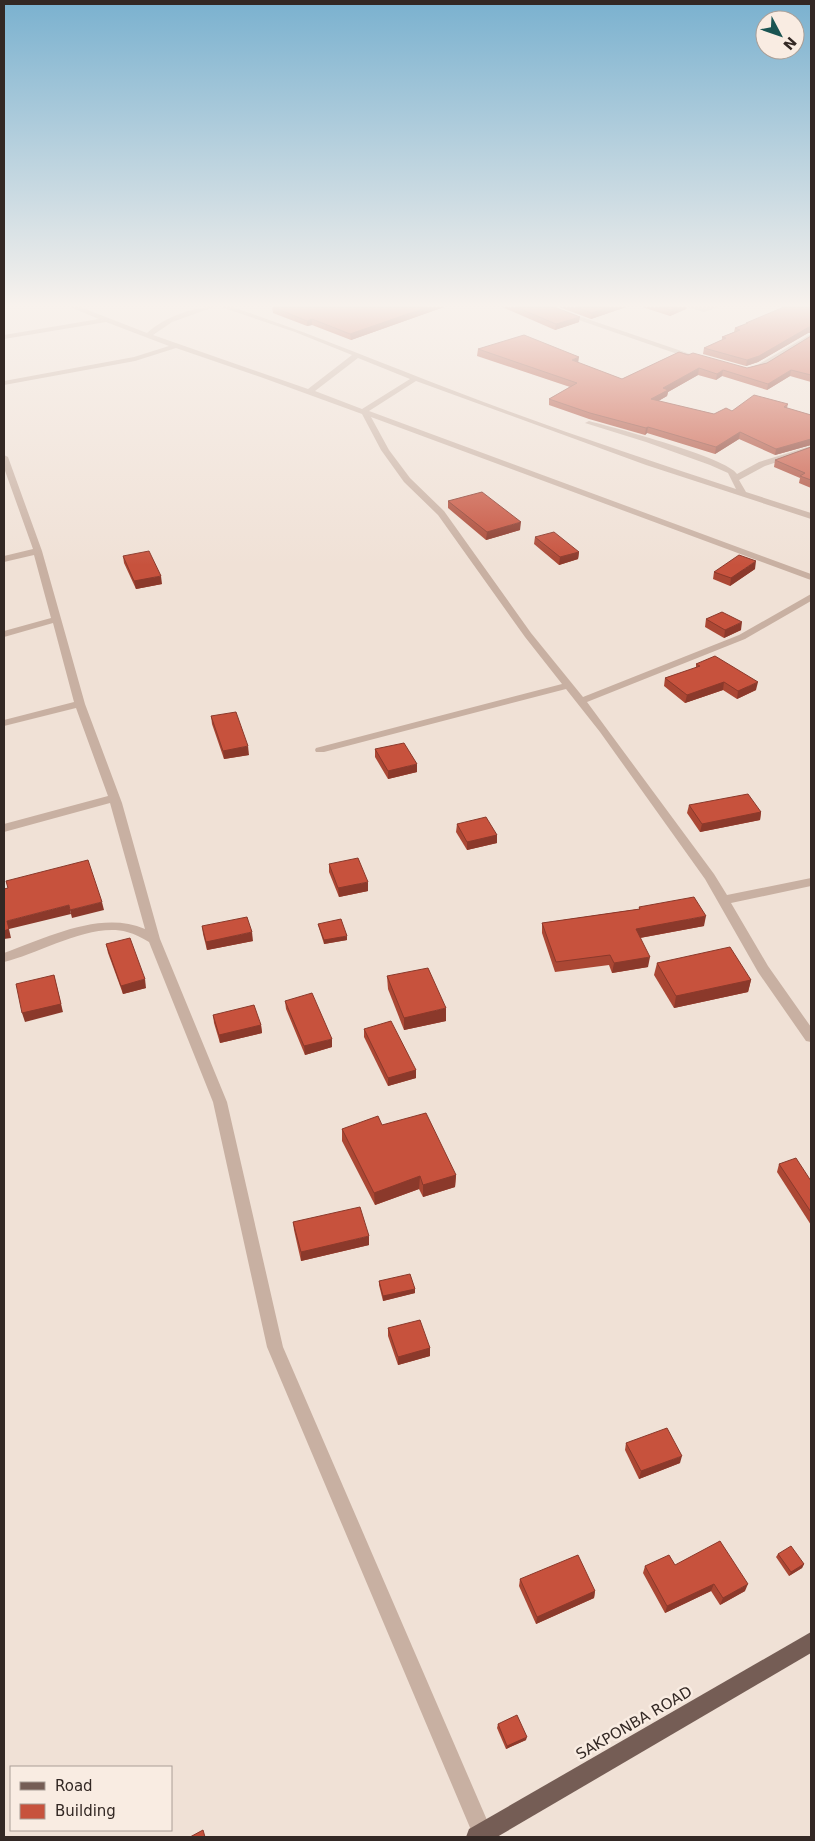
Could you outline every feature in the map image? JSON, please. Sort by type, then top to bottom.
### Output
[{"type":"main road","name":"SAKPONBA ROAD","points":[[480,1835],[811,1642]]},
{"type":"street","points":[[311,393],[811,578]]},
{"type":"street","points":[[365,413],[370,405],[391,393]]},
{"type":"street","points":[[457,393],[649,463],[811,516]]},
{"type":"street","points":[[365,413],[385,450],[402,473],[441,513],[528,635],[604,730],[710,877],[763,969],[811,1038]]},
{"type":"street","points":[[589,423],[649,440],[714,463],[731,471],[742,493]]},
{"type":"street","points":[[736,479],[743,472],[811,448]]},
{"type":"street","points":[[4,456],[38,551],[80,704],[114,798],[140,884],[154,939],[220,1102],[275,1347],[480,1835]]},
{"type":"street","points":[[4,559],[38,551]]},
{"type":"street","points":[[581,701],[643,678],[742,637],[811,598]]},
{"type":"street","points":[[4,634],[57,619]]},
{"type":"street","points":[[320,750],[568,685]]},
{"type":"street","points":[[4,723],[80,704]]},
{"type":"street","points":[[4,828],[114,798]]},
{"type":"street","points":[[723,900],[811,882]]},
{"type":"street","points":[[4,958],[59,939],[102,927],[125,927],[154,939]]},
{"type":"building","points":[[560,393],[662,393],[651,399],[714,414],[726,408],[732,411],[754,395],[788,404],[784,407],[811,415],[811,439],[776,449],[740,432],[716,447],[648,427],[590,413],[549,399]]},
{"type":"building","points":[[811,447],[811,480],[800,476],[805,473],[775,460]]},
{"type":"building","points":[[482,492],[521,522],[487,532],[448,501]]},
{"type":"building","points":[[554,532],[579,552],[560,557],[535,537]]},
{"type":"building","points":[[149,551],[161,576],[134,581],[123,556]]},
{"type":"building","points":[[739,555],[756,561],[731,578],[714,572]]},
{"type":"building","points":[[722,612],[742,622],[725,630],[706,619]]},
{"type":"building","points":[[715,656],[758,682],[738,691],[724,682],[687,695],[665,678],[700,666],[696,664]]},
{"type":"building","points":[[236,712],[248,746],[223,751],[211,716]]},
{"type":"building","points":[[404,743],[417,764],[388,771],[375,749]]},
{"type":"building","points":[[748,794],[761,812],[702,824],[689,805]]},
{"type":"building","points":[[486,817],[497,835],[467,842],[457,824]]},
{"type":"building","points":[[358,858],[368,882],[338,888],[329,864]]},
{"type":"building","points":[[88,860],[102,902],[70,910],[69,905],[7,921],[9,929],[4,931],[4,889],[8,888],[6,881]]},
{"type":"building","points":[[694,897],[706,916],[636,929],[650,957],[614,963],[610,955],[556,962],[542,923],[640,909],[639,907]]},
{"type":"building","points":[[247,917],[252,932],[206,942],[202,926]]},
{"type":"building","points":[[341,919],[347,936],[324,940],[318,924]]},
{"type":"building","points":[[130,938],[145,979],[121,986],[106,944]]},
{"type":"building","points":[[730,947],[751,980],[676,996],[657,963]]},
{"type":"building","points":[[428,968],[446,1008],[404,1018],[387,976]]},
{"type":"building","points":[[54,975],[61,1004],[22,1013],[16,984]]},
{"type":"building","points":[[312,993],[332,1039],[304,1046],[285,1001]]},
{"type":"building","points":[[254,1005],[261,1025],[219,1035],[213,1015]]},
{"type":"building","points":[[391,1021],[416,1070],[388,1078],[364,1029]]},
{"type":"building","points":[[426,1113],[456,1175],[423,1185],[420,1176],[374,1193],[342,1129],[378,1116],[382,1125]]},
{"type":"building","points":[[796,1158],[811,1181],[811,1212],[779,1164]]},
{"type":"building","points":[[360,1207],[369,1236],[301,1252],[293,1222]]},
{"type":"building","points":[[410,1274],[415,1289],[383,1296],[379,1281]]},
{"type":"building","points":[[420,1320],[430,1348],[398,1357],[388,1328]]},
{"type":"building","points":[[667,1428],[682,1456],[641,1471],[626,1443]]},
{"type":"building","points":[[720,1541],[748,1584],[723,1598],[714,1584],[667,1606],[645,1566],[669,1555],[675,1565]]},
{"type":"building","points":[[791,1546],[804,1564],[791,1572],[778,1554]]},
{"type":"building","points":[[578,1555],[595,1591],[537,1617],[520,1579]]},
{"type":"building","points":[[517,1715],[527,1737],[507,1746],[498,1724]]},
{"type":"building","points":[[203,1830],[205,1837],[190,1837]]}]
